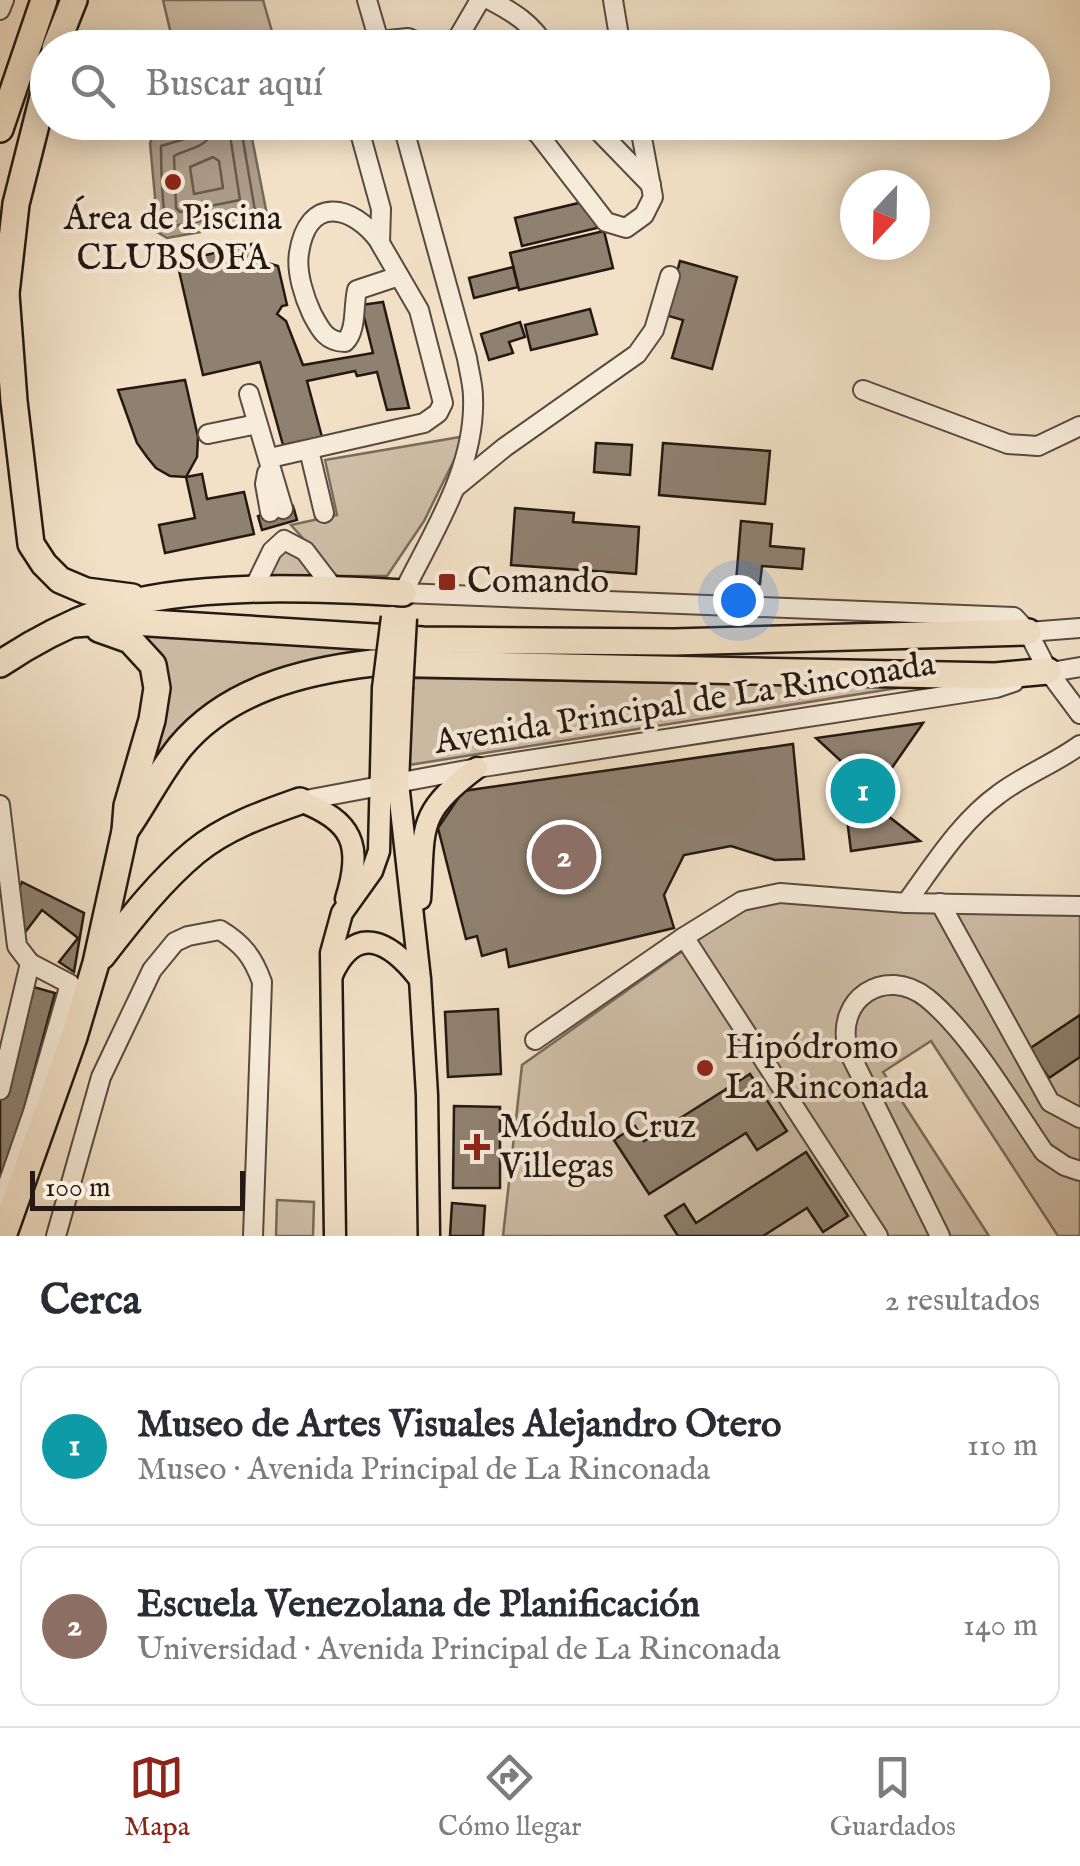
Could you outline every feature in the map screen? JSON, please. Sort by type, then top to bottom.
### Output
[{"type":"highway","points":[[34,30],[44,0]]},
{"type":"highway","points":[[0,129],[30,41]]},
{"type":"highway","points":[[0,341],[16,204],[32,140]]},
{"type":"highway","points":[[6,294],[31,544],[60,580],[86,591],[157,598]]},
{"type":"highway","points":[[7,660],[102,611],[157,598],[254,590],[334,589],[400,610]]},
{"type":"highway","points":[[74,624],[117,622],[423,640],[674,642],[1028,632]]},
{"type":"highway","points":[[4,1236],[96,964],[127,806],[152,720],[156,678],[153,665],[130,640],[74,624]]},
{"type":"highway","points":[[125,831],[181,746],[211,718],[270,684],[330,668],[373,662],[995,676],[1048,671]]},
{"type":"highway","points":[[96,964],[152,895],[194,852],[250,819],[300,801]]},
{"type":"main road","points":[[342,914],[372,871],[380,851],[390,784],[392,688],[400,610]]},
{"type":"main road","points":[[414,930],[429,816],[447,790],[478,768]]},
{"type":"main road","points":[[390,784],[420,979],[429,1236]]},
{"type":"main road","points":[[300,801],[340,823],[353,843],[352,879],[332,953],[330,980],[335,1236]]},
{"type":"main road","points":[[330,980],[344,954],[374,941],[396,953],[420,979]]},
{"type":"street","points":[[0,10],[4,0]]},
{"type":"street","points":[[367,0],[376,30]]},
{"type":"street","points":[[462,30],[480,0]]},
{"type":"street","points":[[490,0],[518,15],[533,30]]},
{"type":"street","points":[[613,0],[618,30]]},
{"type":"street","points":[[361,140],[381,209],[380,242]]},
{"type":"street","points":[[407,140],[468,358],[473,397],[470,437],[456,487],[400,610],[1014,617],[1028,632],[1048,671],[1080,714]]},
{"type":"street","points":[[542,140],[606,222],[626,228],[644,216],[653,197],[642,140]]},
{"type":"street","points":[[607,140],[651,185]]},
{"type":"street","points":[[270,458],[424,423],[438,413],[443,403],[442,392],[419,310],[380,242],[360,219],[343,211],[326,212],[314,218],[302,238],[298,257],[306,302],[328,338],[346,342],[351,336],[357,290],[399,276]]},
{"type":"street","points":[[456,487],[504,448],[637,354],[654,330],[670,276]]},
{"type":"street","points":[[863,390],[1008,444],[1038,446],[1080,426]]},
{"type":"street","points":[[249,394],[270,458],[265,484],[278,517],[334,589]]},
{"type":"street","points":[[208,434],[256,424]]},
{"type":"street","points":[[309,450],[324,513]]},
{"type":"street","points":[[254,590],[276,542],[278,517]]},
{"type":"street","points":[[272,551],[284,540],[305,550]]},
{"type":"street","points":[[1028,632],[1080,628]]},
{"type":"street","name":"Avenida Principal de La Rinconada","points":[[300,801],[478,768],[996,688],[1048,671],[1080,667]]},
{"type":"street","points":[[906,902],[966,823],[1000,793],[1080,745]]},
{"type":"street","points":[[0,805],[18,946],[30,963],[70,984],[33,1112],[0,1207]]},
{"type":"street","points":[[536,1040],[742,901],[780,893],[906,902],[1080,906]]},
{"type":"street","points":[[940,903],[1050,1102],[1080,1118]]},
{"type":"street","points":[[56,1236],[101,1077],[152,970],[175,942],[220,930],[254,958],[262,982],[252,1236]]},
{"type":"street","points":[[684,937],[878,1236]]},
{"type":"street","points":[[0,1090],[30,963]]},
{"type":"street","points":[[940,1236],[843,1034],[845,1019],[853,1006],[879,986],[895,984],[923,994],[952,1021],[1044,1152],[1080,1172]]},
{"type":"shaded area","points":[[163,0],[263,0],[272,30],[170,30]]},
{"type":"shaded area","points":[[466,436],[424,521],[387,576],[337,576],[291,525],[337,515],[325,460]]},
{"type":"shaded area","points":[[287,547],[301,556],[313,580],[264,582],[277,555]]},
{"type":"shaded area","points":[[127,630],[375,649],[269,672],[227,696],[137,798],[164,700]]},
{"type":"shaded area","points":[[410,678],[904,687],[409,765]]},
{"type":"shaded area","name":"Hipódromo La Rinconada","points":[[753,901],[1080,911],[1080,1236],[1058,1236],[931,1041],[883,1072],[989,1236],[503,1236],[522,1065]]},
{"type":"shaded area","points":[[277,1200],[314,1202],[313,1236],[276,1236]]},
{"type":"water","name":"Área de Piscina CLUBSOFA","points":[[252,140],[268,220],[167,238],[157,232],[152,219],[155,197],[150,143]]},
{"type":"building","points":[[583,202],[601,227],[522,246],[515,218]]},
{"type":"building","points":[[604,231],[613,268],[519,290],[510,253]]},
{"type":"building","points":[[256,243],[257,260],[278,266],[287,305],[277,314],[286,321],[303,365],[373,353],[361,305],[383,302],[409,408],[387,410],[377,372],[357,376],[355,371],[307,381],[322,437],[283,445],[260,362],[203,375],[177,262]]},
{"type":"building","points":[[680,261],[737,277],[712,369],[672,358],[683,320],[665,315]]},
{"type":"building","points":[[513,267],[518,287],[474,298],[469,278]]},
{"type":"building","points":[[590,309],[597,334],[531,350],[525,325]]},
{"type":"building","points":[[520,322],[525,337],[509,342],[513,353],[489,360],[481,334]]},
{"type":"building","points":[[185,380],[198,437],[197,457],[186,477],[170,476],[156,468],[137,443],[118,390]]},
{"type":"building","points":[[596,443],[632,445],[630,475],[594,472]]},
{"type":"building","points":[[663,443],[770,451],[765,504],[659,495]]},
{"type":"building","points":[[202,474],[207,499],[244,492],[254,534],[165,553],[159,525],[195,518],[186,477]]},
{"type":"building","points":[[293,506],[297,520],[262,530],[258,516]]},
{"type":"building","points":[[515,508],[574,513],[573,522],[639,527],[636,574],[511,565]]},
{"type":"building","points":[[741,521],[772,524],[770,546],[804,549],[802,569],[762,566],[760,584],[736,582]]},
{"type":"building","points":[[923,723],[880,785],[883,812],[920,841],[851,851],[843,786],[854,773],[816,738]]},
{"type":"building","points":[[793,744],[804,859],[775,860],[731,846],[684,855],[664,895],[674,928],[509,967],[506,949],[482,956],[477,936],[466,939],[438,828],[463,791]]},
{"type":"building","points":[[22,882],[84,913],[74,972],[59,962],[78,938],[42,910],[23,935],[16,895]]},
{"type":"building","points":[[30,986],[55,993],[0,1199],[0,1100]]},
{"type":"building","points":[[498,1009],[501,1074],[448,1077],[445,1012]]},
{"type":"building","points":[[1080,1015],[1080,1057],[1049,1078],[1029,1049]]},
{"type":"building","points":[[750,1074],[787,1131],[757,1150],[746,1133],[649,1194],[614,1140],[635,1126],[644,1141]]},
{"type":"building","name":"Módulo Cruz Villegas","points":[[454,1106],[500,1107],[500,1188],[453,1188]]},
{"type":"building","points":[[806,1152],[848,1216],[823,1232],[807,1208],[763,1236],[678,1236],[665,1216],[684,1204],[696,1223]]},
{"type":"building","points":[[452,1203],[485,1206],[483,1236],[450,1236]]},
{"type":"place","name":"Área de Piscina CLUBSOFA","points":[[173,182]]},
{"type":"place","name":"Comando","points":[[447,582]]},
{"type":"place","name":"Museo de Artes Visuales Alejandro Otero","points":[[863,791]]},
{"type":"place","name":"Escuela Venezolana de Planificación","points":[[564,857]]},
{"type":"place","name":"Hipódromo La Rinconada","points":[[705,1068]]},
{"type":"place","name":"Módulo Cruz Villegas","points":[[477,1147]]}]
